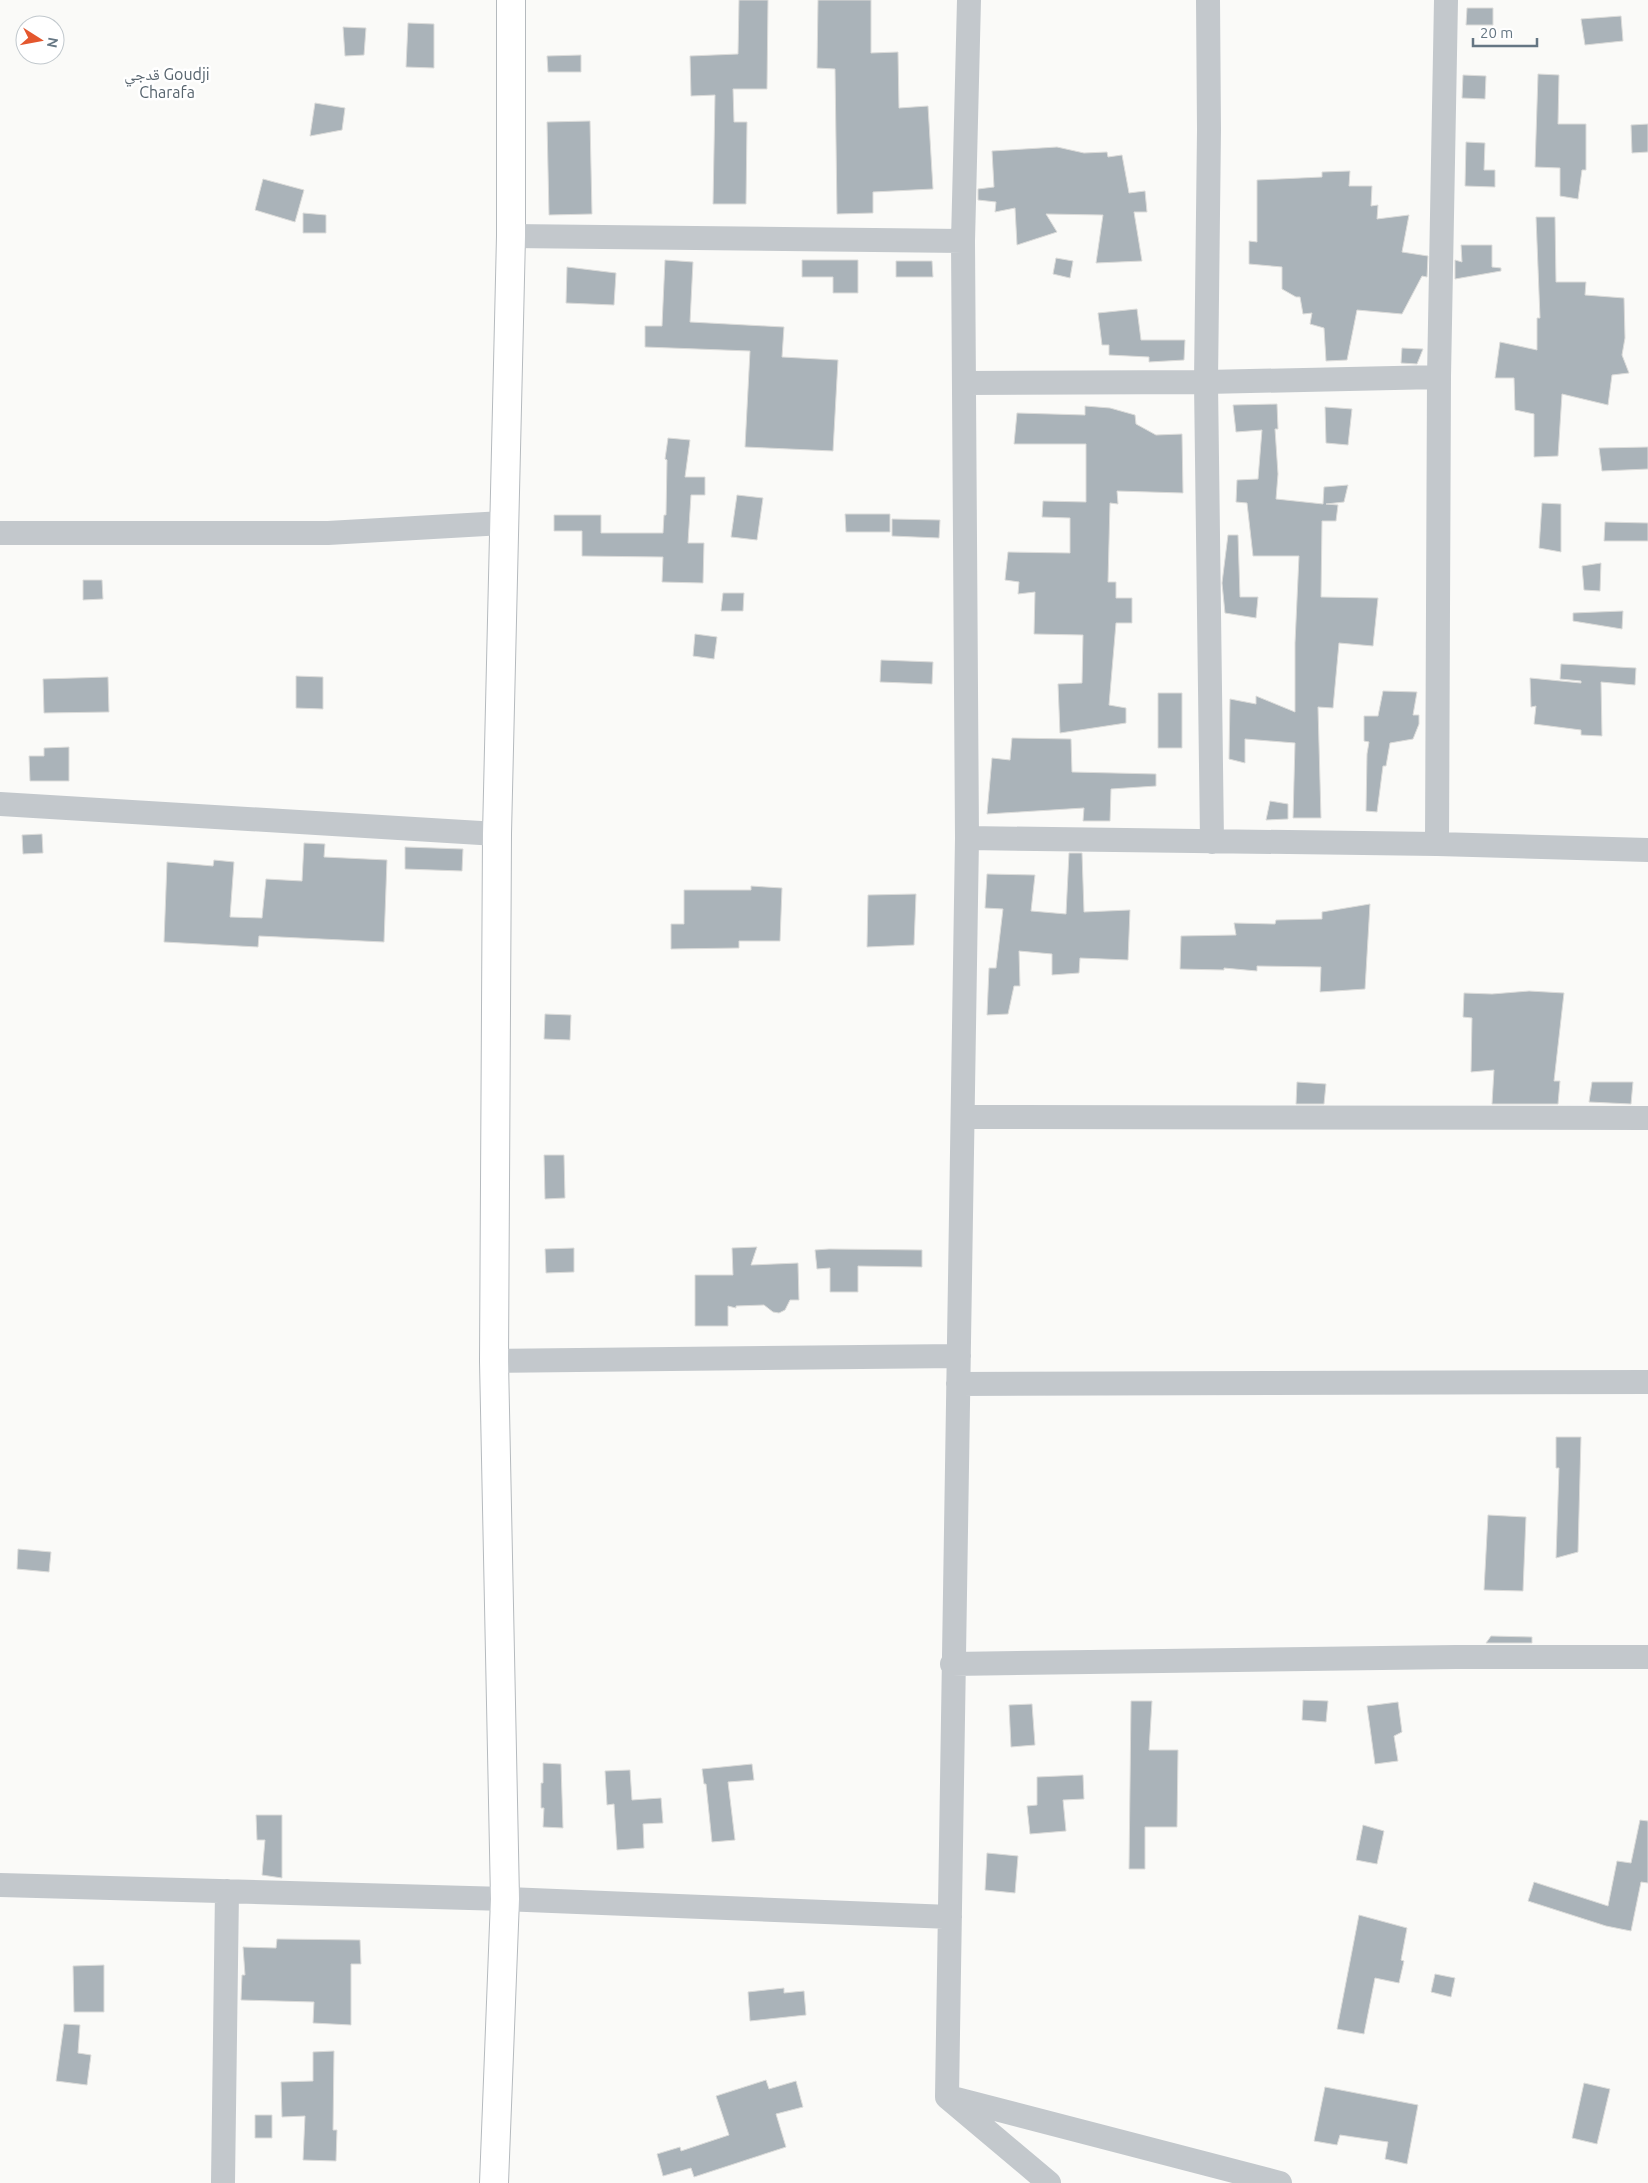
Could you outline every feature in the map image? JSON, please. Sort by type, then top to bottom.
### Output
[{"type":"main road","points":[[494,2183],[505,1899],[494,1361],[497,834],[511,236],[511,0]]},
{"type":"street","points":[[947,2097],[952,1664],[967,838],[963,241],[968,0]]},
{"type":"street","points":[[1208,0],[1209,130],[1206,382],[1212,842]]},
{"type":"street","points":[[1437,844],[1439,377],[1446,0]]},
{"type":"street","points":[[511,236],[963,241]]},
{"type":"street","points":[[965,382],[1206,382],[1439,377]]},
{"type":"street","points":[[0,533],[328,533],[503,523]]},
{"type":"street","points":[[0,804],[497,834]]},
{"type":"street","points":[[967,838],[1437,844],[1648,850]]},
{"type":"street","points":[[963,1117],[1648,1118]]},
{"type":"street","points":[[494,1361],[959,1356]]},
{"type":"street","points":[[958,1384],[1648,1382]]},
{"type":"street","points":[[952,1664],[1456,1657],[1648,1657]]},
{"type":"street","points":[[0,1885],[505,1899],[950,1917]]},
{"type":"street","points":[[223,2183],[228,1891]]},
{"type":"street","points":[[947,2097],[1049,2183]]},
{"type":"street","points":[[947,2097],[1280,2183]]},
{"type":"building","points":[[739,0],[768,0],[767,89],[733,89],[734,122],[747,122],[746,204],[713,204],[715,95],[691,96],[690,56],[738,54]]},
{"type":"building","points":[[818,0],[871,0],[871,53],[898,52],[899,108],[928,106],[933,189],[873,192],[873,213],[837,214],[835,69],[817,68]]},
{"type":"building","points":[[1467,8],[1493,8],[1493,25],[1466,25]]},
{"type":"building","points":[[1621,16],[1623,41],[1585,45],[1581,19]]},
{"type":"building","points":[[408,23],[434,24],[434,68],[406,67]]},
{"type":"building","points":[[343,27],[366,28],[364,55],[345,56]]},
{"type":"building","points":[[581,55],[581,72],[548,72],[547,56]]},
{"type":"building","points":[[1538,74],[1559,75],[1558,124],[1586,124],[1586,170],[1582,170],[1578,199],[1560,196],[1560,168],[1535,167]]},
{"type":"building","points":[[1463,75],[1486,76],[1485,99],[1462,98]]},
{"type":"building","points":[[315,103],[345,108],[342,130],[310,136]]},
{"type":"building","points":[[590,121],[592,214],[549,215],[547,122]]},
{"type":"building","points":[[1648,124],[1648,152],[1632,153],[1631,125]]},
{"type":"building","points":[[1466,142],[1485,143],[1484,170],[1495,170],[1495,187],[1465,186]]},
{"type":"building","points":[[1057,147],[1084,153],[1107,152],[1108,157],[1122,155],[1129,193],[1145,191],[1147,212],[1134,212],[1142,261],[1096,263],[1103,215],[1046,214],[1057,232],[1017,245],[1015,208],[995,212],[996,202],[978,200],[978,189],[994,187],[992,151]]},
{"type":"building","points":[[1350,171],[1349,186],[1372,186],[1371,206],[1378,205],[1377,219],[1409,215],[1402,252],[1428,256],[1427,277],[1422,276],[1402,314],[1357,310],[1347,360],[1326,361],[1324,328],[1310,324],[1312,313],[1303,314],[1300,297],[1296,297],[1282,289],[1282,267],[1249,264],[1249,241],[1257,242],[1257,180],[1322,177],[1322,172]]},
{"type":"building","points":[[263,179],[304,190],[295,222],[255,210]]},
{"type":"building","points":[[303,213],[326,215],[326,233],[303,233]]},
{"type":"building","points":[[1536,217],[1555,217],[1556,282],[1586,282],[1585,295],[1624,298],[1625,338],[1622,355],[1629,373],[1612,375],[1608,405],[1562,394],[1558,456],[1534,457],[1534,414],[1515,410],[1514,378],[1495,378],[1500,342],[1537,350],[1537,318],[1540,318]]},
{"type":"building","points":[[1461,245],[1492,245],[1492,267],[1501,268],[1501,271],[1455,279],[1455,260],[1462,262]]},
{"type":"building","points":[[1056,258],[1073,261],[1070,278],[1053,274]]},
{"type":"building","points":[[665,260],[693,262],[690,322],[784,327],[782,357],[838,360],[833,451],[745,447],[750,351],[645,347],[645,326],[662,326]]},
{"type":"building","points":[[802,260],[858,260],[858,293],[833,293],[833,277],[802,277]]},
{"type":"building","points":[[896,261],[932,261],[933,277],[896,277]]},
{"type":"building","points":[[567,267],[616,273],[614,305],[566,303]]},
{"type":"building","points":[[1137,309],[1141,340],[1185,340],[1184,360],[1149,362],[1149,357],[1109,355],[1109,345],[1102,345],[1098,313]]},
{"type":"building","points":[[1402,348],[1423,349],[1417,364],[1401,363]]},
{"type":"building","points":[[1277,404],[1278,429],[1275,429],[1278,474],[1276,499],[1323,504],[1324,487],[1348,485],[1344,502],[1326,504],[1338,505],[1336,521],[1322,521],[1321,597],[1378,598],[1373,646],[1339,643],[1333,708],[1318,707],[1321,818],[1293,818],[1295,743],[1245,739],[1245,763],[1229,759],[1230,699],[1256,704],[1256,696],[1295,712],[1295,643],[1299,556],[1253,556],[1247,503],[1236,502],[1237,480],[1258,479],[1262,430],[1236,432],[1233,405]]},
{"type":"building","points":[[1085,406],[1110,408],[1135,415],[1136,424],[1156,435],[1182,434],[1183,493],[1117,491],[1118,504],[1110,503],[1108,582],[1116,582],[1116,598],[1132,598],[1132,623],[1116,623],[1109,705],[1126,708],[1126,723],[1060,733],[1058,684],[1082,683],[1083,635],[1034,634],[1035,592],[1018,594],[1019,582],[1005,580],[1008,552],[1070,553],[1070,518],[1042,517],[1043,501],[1086,502],[1086,444],[1014,444],[1017,413],[1085,415]]},
{"type":"building","points":[[1325,407],[1352,409],[1348,445],[1326,443]]},
{"type":"building","points":[[668,438],[690,440],[685,477],[705,477],[705,495],[691,495],[688,543],[704,543],[703,583],[662,582],[663,557],[582,556],[582,531],[554,531],[554,515],[601,515],[601,533],[663,533],[664,515],[666,515],[667,460],[665,459]]},
{"type":"building","points":[[1648,447],[1648,469],[1602,471],[1599,448]]},
{"type":"building","points":[[737,495],[763,498],[757,540],[731,537]]},
{"type":"building","points":[[1542,503],[1561,504],[1561,552],[1539,548]]},
{"type":"building","points":[[845,514],[890,514],[890,532],[846,532]]},
{"type":"building","points":[[892,519],[940,520],[939,538],[892,536]]},
{"type":"building","points":[[1605,522],[1648,523],[1648,541],[1604,541]]},
{"type":"building","points":[[1228,535],[1238,535],[1240,597],[1258,597],[1256,618],[1225,613],[1222,583]]},
{"type":"building","points":[[1601,563],[1600,591],[1584,590],[1582,566]]},
{"type":"building","points":[[83,580],[102,580],[103,599],[83,600]]},
{"type":"building","points":[[723,593],[744,593],[743,611],[721,611]]},
{"type":"building","points":[[1623,611],[1622,629],[1573,621],[1573,613]]},
{"type":"building","points":[[695,634],[717,637],[714,659],[693,656]]},
{"type":"building","points":[[881,660],[933,662],[932,684],[880,682]]},
{"type":"building","points":[[1561,664],[1636,668],[1635,685],[1601,682],[1602,736],[1581,735],[1581,730],[1534,724],[1536,706],[1531,707],[1530,678],[1581,683],[1581,681],[1560,679]]},
{"type":"building","points":[[296,676],[323,677],[323,709],[296,708]]},
{"type":"building","points":[[108,677],[109,712],[44,713],[43,679]]},
{"type":"building","points":[[1383,691],[1417,692],[1413,715],[1419,715],[1419,724],[1413,739],[1390,743],[1386,766],[1383,766],[1377,812],[1366,811],[1369,742],[1364,741],[1364,716],[1378,716]]},
{"type":"building","points":[[1158,693],[1182,693],[1182,748],[1158,748]]},
{"type":"building","points":[[1012,738],[1071,739],[1072,772],[1156,774],[1156,786],[1111,789],[1110,821],[1083,821],[1084,808],[987,814],[992,758],[1010,760]]},
{"type":"building","points":[[69,747],[69,781],[30,781],[29,756],[44,756],[44,748]]},
{"type":"building","points":[[1270,801],[1288,804],[1288,819],[1266,820]]},
{"type":"building","points":[[42,834],[43,853],[23,854],[22,835]]},
{"type":"building","points":[[304,843],[325,844],[324,857],[387,860],[384,942],[259,936],[258,947],[164,942],[167,862],[213,866],[214,860],[234,862],[230,917],[262,918],[266,879],[302,881]]},
{"type":"building","points":[[405,847],[463,849],[462,871],[405,869]]},
{"type":"building","points":[[1069,853],[1082,853],[1084,912],[1130,910],[1128,960],[1080,958],[1079,973],[1052,975],[1052,954],[1019,951],[1020,986],[1014,986],[1008,1014],[987,1015],[989,968],[996,968],[1003,909],[985,908],[987,874],[1035,875],[1031,911],[1066,914]]},
{"type":"building","points":[[751,886],[782,888],[780,941],[739,941],[739,948],[671,949],[671,924],[684,924],[684,890],[751,890]]},
{"type":"building","points":[[916,894],[914,945],[867,947],[868,895]]},
{"type":"building","points":[[1370,904],[1365,989],[1320,992],[1321,967],[1257,966],[1257,971],[1224,968],[1224,970],[1180,969],[1181,936],[1236,935],[1234,923],[1275,924],[1276,920],[1322,919],[1322,912]]},
{"type":"building","points":[[1529,991],[1564,993],[1554,1081],[1560,1081],[1558,1104],[1492,1104],[1494,1070],[1471,1072],[1472,1018],[1463,1017],[1464,993],[1492,994]]},
{"type":"building","points":[[545,1014],[571,1015],[570,1040],[544,1039]]},
{"type":"building","points":[[1297,1082],[1326,1084],[1324,1104],[1296,1104]]},
{"type":"building","points":[[1592,1082],[1633,1082],[1631,1104],[1589,1102]]},
{"type":"building","points":[[544,1155],[564,1155],[565,1198],[545,1199]]},
{"type":"building","points":[[757,1247],[751,1265],[798,1263],[799,1300],[790,1300],[785,1310],[779,1313],[773,1312],[764,1305],[736,1306],[736,1308],[728,1306],[728,1326],[695,1326],[695,1275],[733,1275],[732,1248]]},
{"type":"building","points":[[574,1248],[574,1272],[546,1273],[545,1249]]},
{"type":"building","points":[[815,1250],[922,1250],[922,1267],[858,1266],[858,1292],[830,1292],[830,1268],[817,1269]]},
{"type":"building","points":[[1556,1437],[1581,1437],[1578,1552],[1556,1558],[1559,1468],[1556,1468]]},
{"type":"building","points":[[1488,1515],[1526,1517],[1523,1591],[1484,1590]]},
{"type":"building","points":[[18,1549],[51,1552],[49,1572],[17,1569]]},
{"type":"building","points":[[1491,1636],[1532,1637],[1532,1643],[1486,1643]]},
{"type":"building","points":[[1303,1700],[1328,1701],[1326,1722],[1302,1720]]},
{"type":"building","points":[[1131,1701],[1152,1701],[1149,1750],[1178,1750],[1177,1827],[1145,1827],[1145,1869],[1129,1869]]},
{"type":"building","points":[[1398,1702],[1402,1732],[1394,1736],[1398,1761],[1375,1764],[1367,1706]]},
{"type":"building","points":[[1032,1704],[1035,1745],[1011,1747],[1009,1705]]},
{"type":"building","points":[[543,1763],[561,1764],[563,1828],[543,1827],[544,1808],[541,1808],[541,1783],[543,1783]]},
{"type":"building","points":[[752,1764],[754,1780],[728,1782],[735,1840],[712,1842],[706,1784],[704,1784],[702,1769]]},
{"type":"building","points":[[630,1770],[632,1800],[661,1798],[663,1823],[643,1824],[644,1848],[617,1850],[614,1804],[607,1805],[605,1771]]},
{"type":"building","points":[[1083,1775],[1084,1799],[1063,1800],[1066,1831],[1030,1834],[1027,1806],[1037,1805],[1037,1777]]},
{"type":"building","points":[[256,1815],[282,1815],[282,1878],[262,1875],[265,1840],[257,1840]]},
{"type":"building","points":[[1640,1820],[1648,1821],[1648,1883],[1641,1882],[1631,1931],[1606,1926],[1528,1901],[1534,1882],[1608,1906],[1617,1861],[1631,1863]]},
{"type":"building","points":[[1363,1825],[1384,1831],[1377,1864],[1356,1860]]},
{"type":"building","points":[[987,1853],[1018,1856],[1015,1893],[985,1890]]},
{"type":"building","points":[[1359,1915],[1407,1928],[1401,1960],[1404,1961],[1399,1983],[1375,1978],[1364,2034],[1337,2029]]},
{"type":"building","points":[[277,1939],[360,1940],[361,1964],[351,1964],[351,2025],[313,2023],[314,2002],[241,2000],[242,1975],[245,1975],[243,1947],[276,1948]]},
{"type":"building","points":[[104,1965],[104,2012],[74,2012],[73,1966]]},
{"type":"building","points":[[1435,1974],[1455,1978],[1451,1997],[1431,1992]]},
{"type":"building","points":[[784,1988],[784,1993],[804,1991],[806,2015],[750,2021],[748,1992]]},
{"type":"building","points":[[64,2024],[80,2025],[78,2053],[91,2055],[87,2085],[56,2081]]},
{"type":"building","points":[[334,2051],[333,2130],[337,2130],[336,2161],[303,2160],[305,2116],[282,2117],[281,2082],[313,2081],[313,2052]]},
{"type":"building","points":[[766,2080],[769,2089],[796,2081],[803,2107],[776,2114],[786,2147],[694,2177],[691,2168],[663,2176],[657,2154],[680,2147],[681,2151],[729,2135],[716,2096]]},
{"type":"building","points":[[1584,2083],[1610,2089],[1597,2144],[1572,2138]]},
{"type":"building","points":[[1325,2087],[1418,2105],[1407,2164],[1385,2159],[1388,2142],[1340,2135],[1337,2145],[1314,2141]]},
{"type":"building","points":[[255,2115],[272,2115],[272,2138],[255,2138]]},
{"type":"district","name":"قدجي Goudji Charafa","points":[[167,83]]}]
